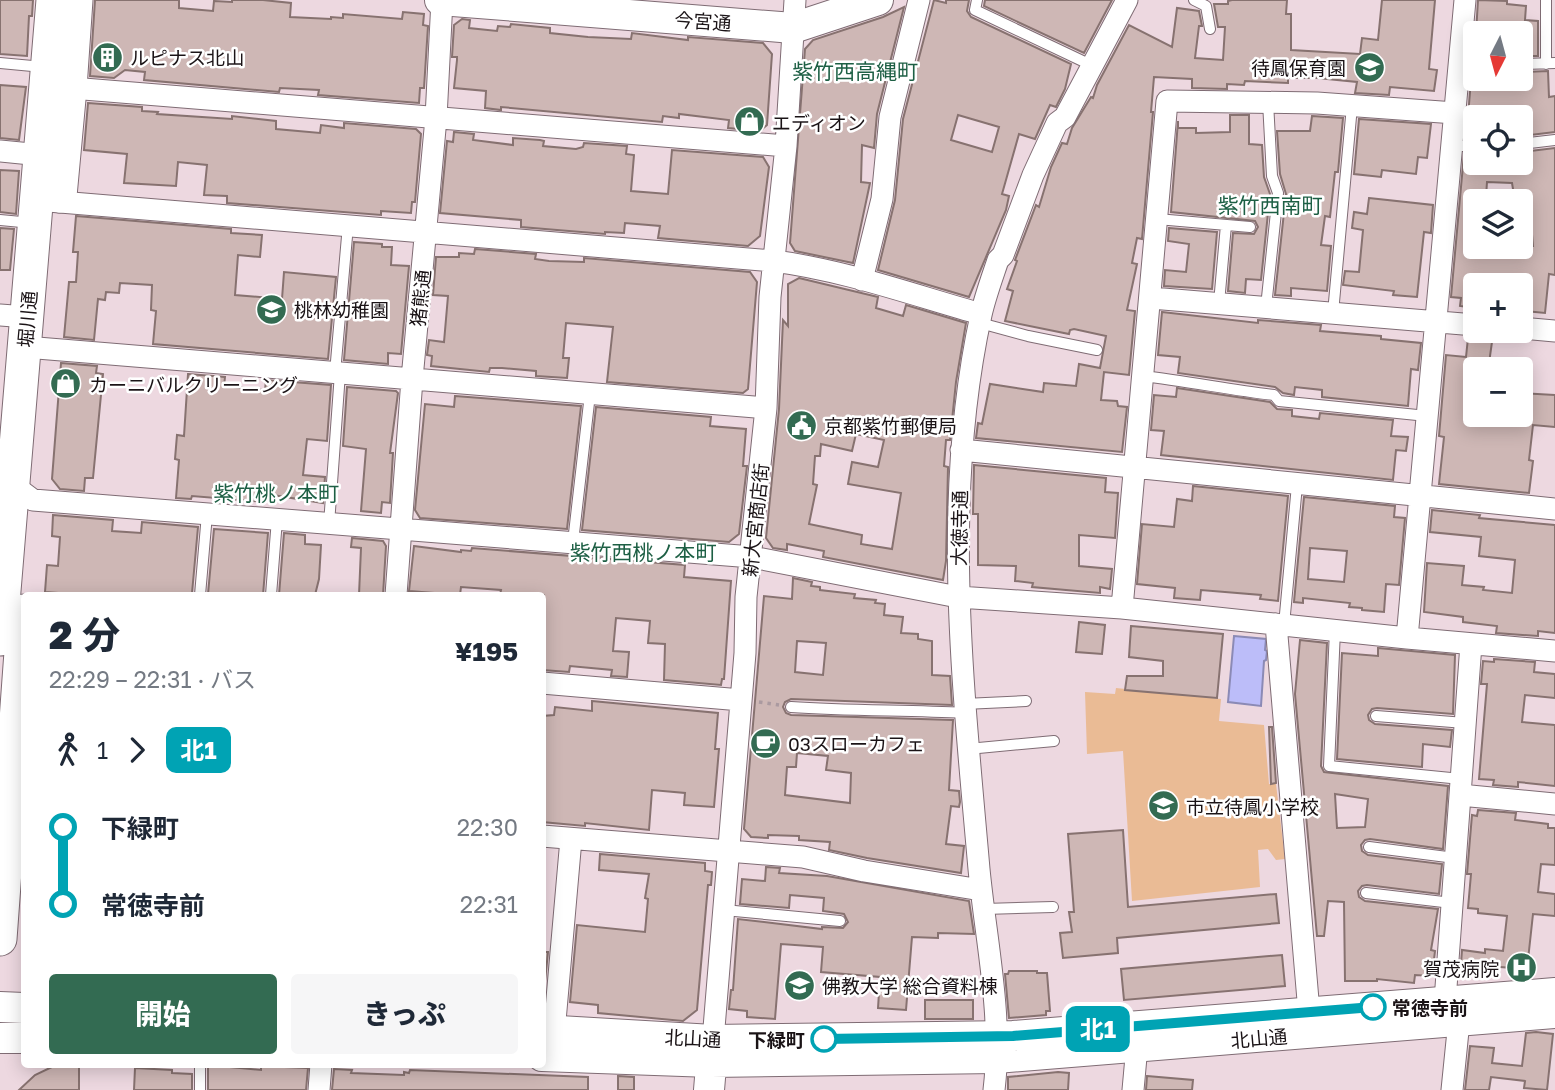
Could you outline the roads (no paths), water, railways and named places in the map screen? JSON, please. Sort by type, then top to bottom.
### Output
[{"type":"main road","name":"堀川通","points":[[0,939],[14,891],[12,796],[15,490],[24,332],[44,208],[54,81],[53,0]]},
{"type":"main road","name":"堀川通","points":[[44,208],[41,155],[54,81],[76,0]]},
{"type":"main road","name":"堀川通","points":[[15,490],[26,592]]},
{"type":"street","name":"今宮通","points":[[441,0],[794,14],[878,0]]},
{"type":"street","name":"猪熊通","points":[[396,592],[436,118],[441,0]]},
{"type":"street","points":[[862,280],[883,199],[890,117],[919,0]]},
{"type":"street","name":"大徳寺通","points":[[993,1090],[996,1047],[992,962],[982,900],[958,597],[961,450],[980,319],[998,260],[1003,255],[1033,175],[1057,124],[1066,117],[1127,0]]},
{"type":"street","points":[[1465,0],[1466,21]]},
{"type":"street","name":"新大宮商店街","points":[[711,1064],[745,653],[746,597],[766,408],[774,261],[786,146],[794,14]]},
{"type":"street","points":[[1407,638],[1455,113],[1463,80]]},
{"type":"street","points":[[54,81],[436,118],[786,146]]},
{"type":"street","points":[[1122,608],[1167,101],[1268,102],[1455,113]]},
{"type":"street","points":[[0,151],[41,155]]},
{"type":"street","points":[[44,208],[348,225],[774,261],[803,265],[862,280],[980,319]]},
{"type":"street","points":[[1151,298],[1463,324]]},
{"type":"street","points":[[1533,329],[1555,331]]},
{"type":"street","points":[[24,332],[337,373],[766,408]]},
{"type":"street","points":[[961,450],[1555,509]]},
{"type":"street","points":[[15,490],[207,514],[752,557],[958,597],[1122,608],[1471,645],[1555,651]]},
{"type":"street","points":[[1280,625],[1310,1023]]},
{"type":"street","points":[[1451,1090],[1452,903],[1471,645]]},
{"type":"street","points":[[546,683],[741,700]]},
{"type":"street","points":[[1461,787],[1555,804]]},
{"type":"street","points":[[546,836],[803,857],[982,900]]},
{"type":"street","points":[[548,1044],[552,934],[571,839]]},
{"type":"street","name":"北山通","points":[[548,1044],[711,1064],[996,1047],[1310,1023],[1452,1011],[1555,993]]},
{"type":"street","points":[[0,1007],[21,1008]]},
{"type":"street","name":"北山通","points":[[1452,1011],[1555,1013]]},
{"type":"street","points":[[1133,1090],[1137,1037]]},
{"type":"street","points":[[0,1038],[21,1038]]},
{"type":"street","points":[[319,1090],[321,1068]]},
{"type":"lane","points":[[977,0],[975,10],[1091,65]]},
{"type":"lane","points":[[1195,0],[1206,6],[1210,29]]},
{"type":"lane","points":[[1546,0],[1550,63]]},
{"type":"lane","points":[[0,64],[54,81]]},
{"type":"lane","points":[[1266,307],[1278,193],[1272,176],[1268,102]]},
{"type":"lane","points":[[1333,313],[1352,106]]},
{"type":"lane","points":[[1533,142],[1555,139]]},
{"type":"lane","points":[[1452,146],[1463,146]]},
{"type":"lane","points":[[0,220],[44,208]]},
{"type":"lane","points":[[1157,219],[1251,227]]},
{"type":"lane","points":[[329,524],[348,225]]},
{"type":"lane","points":[[1219,303],[1226,225]]},
{"type":"lane","points":[[980,319],[1028,336],[1097,350]]},
{"type":"lane","points":[[1142,376],[1274,395],[1279,401],[1427,416]]},
{"type":"lane","points":[[573,542],[590,394]]},
{"type":"lane","points":[[1280,625],[1297,485]]},
{"type":"lane","points":[[200,592],[207,514]]},
{"type":"lane","points":[[271,592],[277,519]]},
{"type":"lane","points":[[1335,630],[1329,766],[1461,787]]},
{"type":"lane","points":[[791,707],[855,712],[965,709],[1026,701]]},
{"type":"lane","points":[[1376,716],[1465,723]]},
{"type":"lane","points":[[968,749],[1054,741]]},
{"type":"lane","points":[[1368,847],[1455,858]]},
{"type":"lane","points":[[1366,893],[1452,903]]},
{"type":"lane","points":[[982,900],[1053,907]]},
{"type":"lane","points":[[724,910],[840,921]]},
{"type":"lane","points":[[200,1068],[200,1090]]},
{"type":"water","points":[[1234,636],[1266,639],[1261,706],[1228,702]]},
{"type":"place","name":"ルピナス北山","points":[[107,57]]},
{"type":"place","name":"待鳳保育園","points":[[1369,67]]},
{"type":"place","name":"エディオン","points":[[749,122]]},
{"type":"place","name":"桃林幼稚園","points":[[271,309]]},
{"type":"place","name":"カーニバルクリーニング","points":[[66,384]]},
{"type":"place","name":"京都紫竹郵便局","points":[[801,425]]},
{"type":"place","name":"03スローカフェ","points":[[765,743]]},
{"type":"place","name":"市立待鳳小学校","points":[[1163,806]]},
{"type":"place","name":"賀茂病院","points":[[1522,968]]},
{"type":"place","name":"佛教大学 総合資料棟","points":[[799,985]]},
{"type":"place","name":"常徳寺前","points":[[1373,1007]]},
{"type":"place","name":"下緑町","points":[[824,1039]]},
{"type":"district","name":"紫竹西高縄町","points":[[855,71]]},
{"type":"district","name":"紫竹西南町","points":[[1270,205]]},
{"type":"district","name":"紫竹桃ノ本町","points":[[276,493]]},
{"type":"district","name":"紫竹西桃ノ本町","points":[[643,552]]}]
